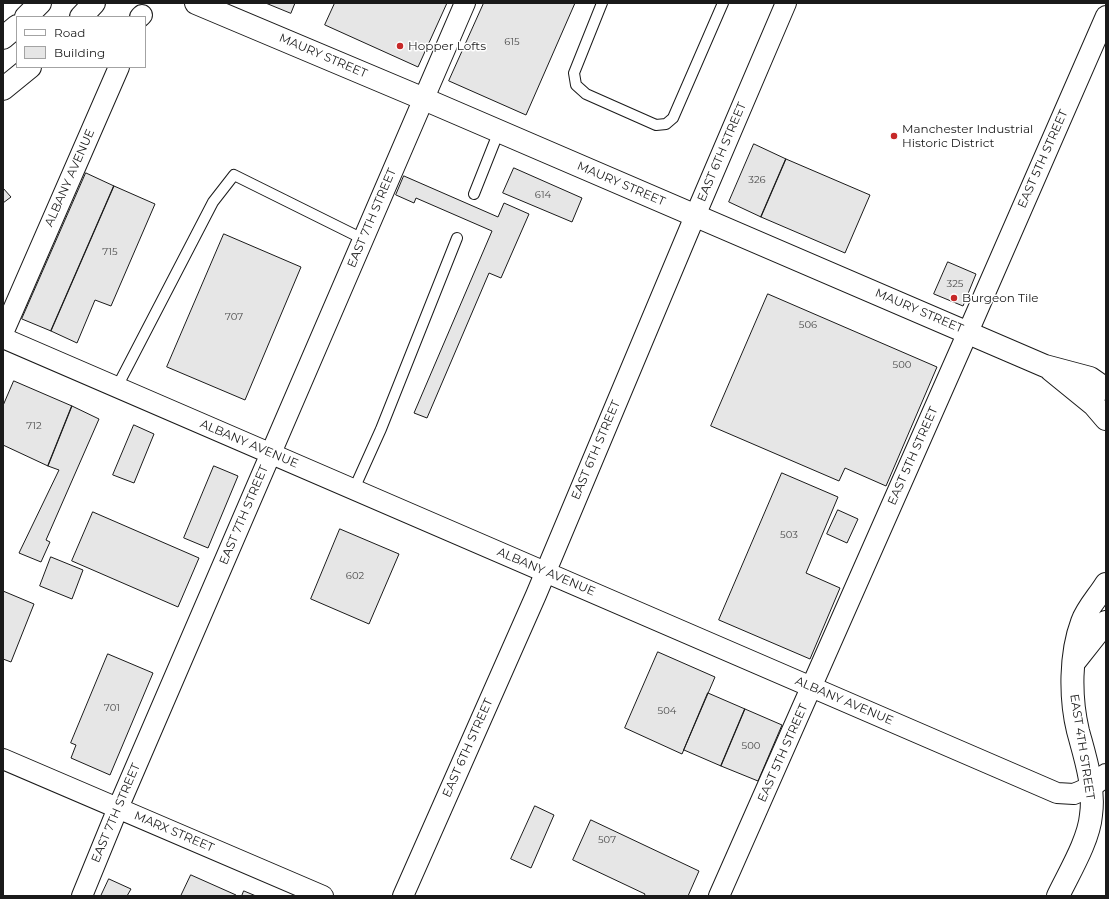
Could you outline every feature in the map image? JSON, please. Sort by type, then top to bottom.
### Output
[{"type":"main road","points":[[27,16],[40,3]]},
{"type":"main road","points":[[82,16],[94,3]]},
{"type":"main road","name":"MAURY STREET","points":[[196,3],[499,131],[1045,366],[1090,378],[1106,389]]},
{"type":"main road","points":[[3,38],[16,27]]},
{"type":"main road","points":[[3,89],[29,68]]},
{"type":"main road","name":"MAURY STREET","points":[[1045,366],[1094,405],[1106,419]]},
{"type":"main road","name":"EAST 4TH STREET","points":[[1058,896],[1088,828],[1098,781],[1083,746],[1075,716],[1073,696],[1074,663],[1076,646],[1082,622],[1106,584]]},
{"type":"main road","points":[[1074,663],[1106,622]]},
{"type":"street","name":"EAST 7TH STREET","points":[[82,896],[118,808],[465,3]]},
{"type":"street","name":"EAST 6TH STREET","points":[[403,896],[545,572],[786,3]]},
{"type":"street","name":"EAST 5TH STREET","points":[[719,896],[1106,16]]},
{"type":"street","name":"ALBANY AVENUE","points":[[3,333],[119,68]]},
{"type":"street","name":"ALBANY AVENUE","points":[[3,338],[1057,793],[1074,794],[1098,781]]},
{"type":"street","name":"MARX STREET","points":[[3,759],[322,896]]},
{"type":"lane","points":[[602,3],[574,73],[576,85],[586,94],[656,125],[666,124],[673,118],[723,3]]},
{"type":"lane","points":[[474,194],[499,131]]},
{"type":"lane","points":[[117,388],[213,202],[234,176],[363,239]]},
{"type":"lane","points":[[354,489],[381,429],[457,238]]},
{"type":"building","points":[[266,3],[295,3],[291,13]]},
{"type":"building","name":"Hopper Lofts","points":[[335,3],[447,3],[418,67],[325,25]]},
{"type":"building","points":[[484,3],[575,3],[526,115],[449,81]]},
{"type":"building","points":[[754,144],[786,159],[761,217],[729,202]]},
{"type":"building","points":[[786,159],[870,195],[845,253],[761,217]]},
{"type":"building","points":[[514,168],[582,198],[572,222],[503,193]]},
{"type":"building","points":[[86,173],[114,186],[51,331],[22,319]]},
{"type":"building","points":[[404,176],[498,217],[504,203],[529,214],[501,278],[489,273],[427,418],[414,413],[492,231],[416,198],[414,203],[396,195]]},
{"type":"building","points":[[114,186],[155,204],[111,306],[95,300],[77,343],[51,331]]},
{"type":"building","points":[[3,188],[11,197],[3,203]]},
{"type":"building","points":[[224,234],[301,267],[245,400],[167,367]]},
{"type":"building","points":[[948,262],[976,274],[963,306],[934,294]]},
{"type":"building","points":[[768,294],[937,367],[886,486],[845,468],[839,481],[711,426]]},
{"type":"building","points":[[14,381],[72,406],[48,466],[3,445],[3,406]]},
{"type":"building","points":[[72,406],[99,419],[46,540],[50,542],[41,562],[19,553],[59,470],[48,466]]},
{"type":"building","points":[[134,425],[154,434],[134,483],[113,475]]},
{"type":"building","points":[[214,466],[238,476],[208,548],[184,538]]},
{"type":"building","points":[[782,473],[838,497],[806,573],[840,588],[810,659],[719,620]]},
{"type":"building","points":[[838,510],[858,519],[847,543],[827,534]]},
{"type":"building","points":[[93,512],[199,558],[178,607],[72,561]]},
{"type":"building","points":[[340,529],[399,554],[369,624],[311,599]]},
{"type":"building","points":[[51,557],[83,570],[72,599],[40,586]]},
{"type":"building","points":[[3,591],[34,604],[11,662],[3,659]]},
{"type":"building","points":[[658,652],[715,677],[682,754],[625,728]]},
{"type":"building","points":[[108,654],[153,673],[110,775],[71,758],[76,745],[71,743]]},
{"type":"building","points":[[708,693],[745,709],[721,766],[684,750]]},
{"type":"building","points":[[745,709],[782,725],[758,781],[721,766]]},
{"type":"building","points":[[535,806],[554,815],[531,868],[511,859]]},
{"type":"building","points":[[591,820],[699,871],[688,896],[644,896],[645,894],[573,860]]},
{"type":"building","points":[[191,875],[236,895],[236,896],[181,896]]},
{"type":"building","points":[[109,879],[131,889],[127,896],[101,896]]},
{"type":"building","points":[[244,891],[256,896],[242,896]]},
{"type":"place","name":"Hopper Lofts","points":[[400,46]]},
{"type":"place","name":"Manchester Industrial Historic District","points":[[894,136]]},
{"type":"place","name":"Burgeon Tile","points":[[954,298]]}]
